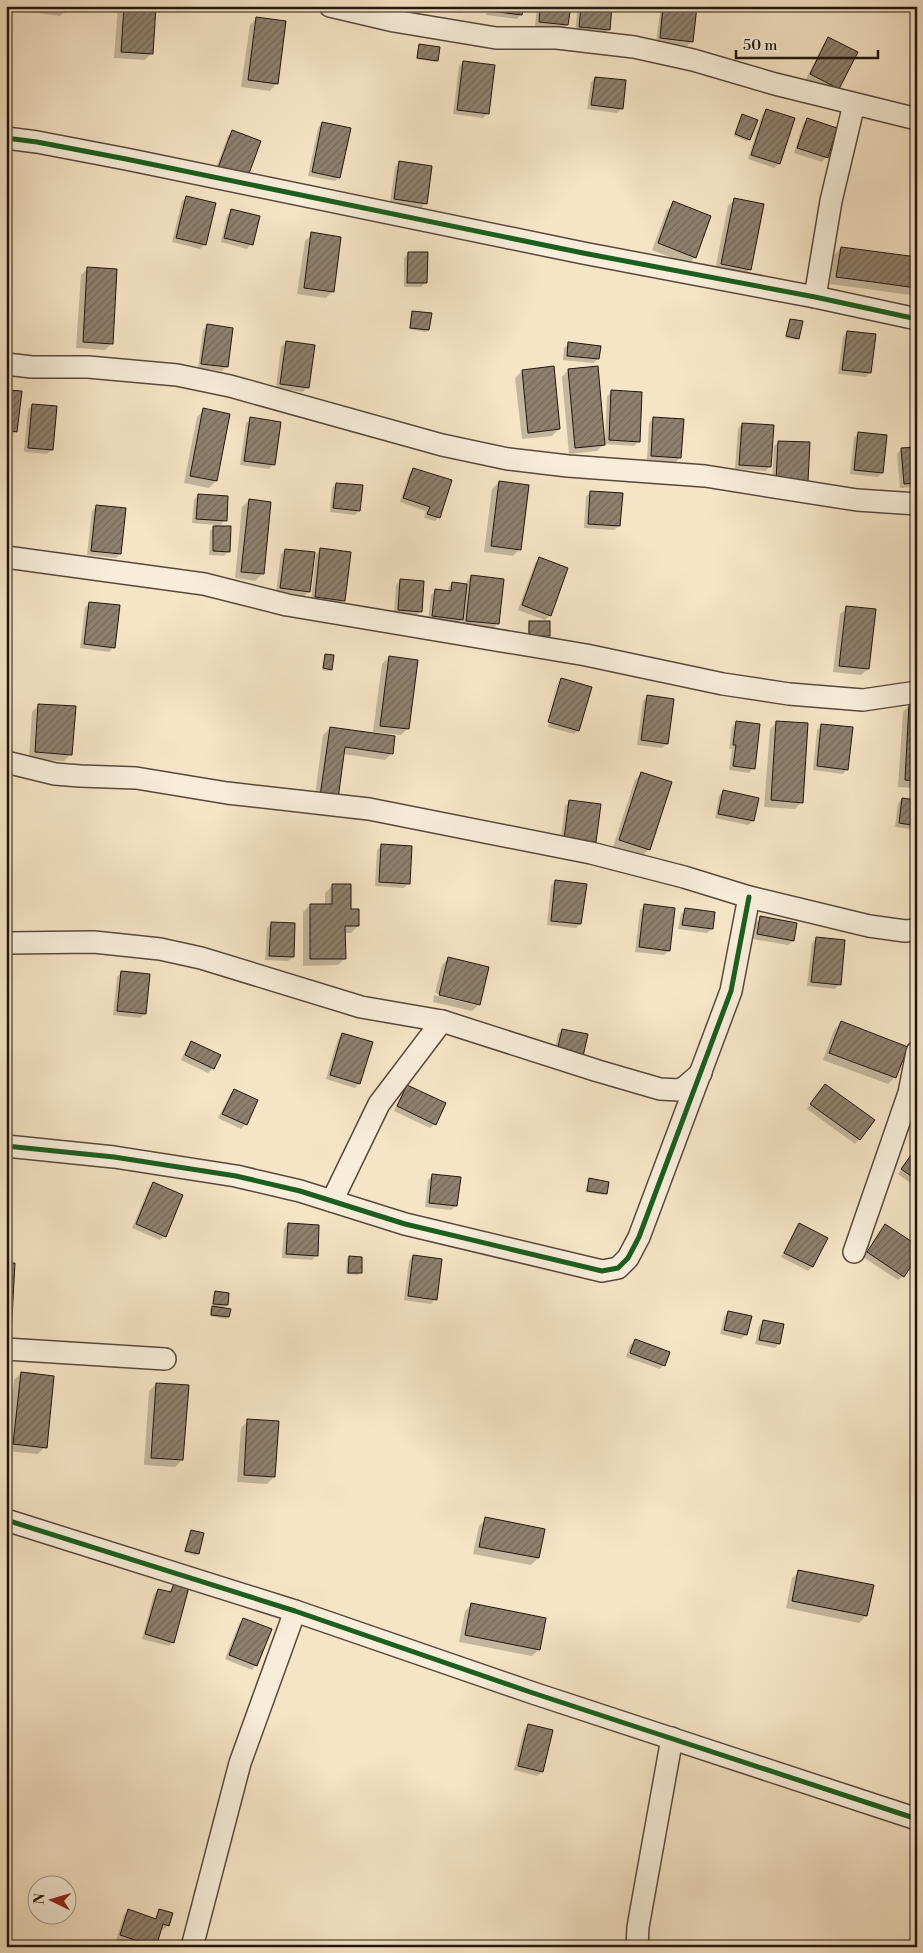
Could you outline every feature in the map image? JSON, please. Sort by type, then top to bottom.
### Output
[{"type":"street","points":[[330,6],[394,21],[496,38],[557,38],[634,47],[693,60],[775,84],[917,119]]},
{"type":"street","points":[[815,297],[831,200],[854,104]]},
{"type":"street","points":[[6,138],[117,157],[583,253],[815,297],[917,319]]},
{"type":"street","points":[[6,364],[32,367],[88,367],[177,375],[230,386],[442,445],[508,459],[568,466],[705,476],[857,500],[917,504]]},
{"type":"street","points":[[6,557],[204,584],[287,605],[586,655],[723,684],[789,694],[863,700],[917,692]]},
{"type":"street","points":[[6,762],[55,774],[136,778],[227,793],[369,809],[591,853],[684,877],[749,897],[869,926],[905,931],[917,930]]},
{"type":"street","points":[[6,1146],[114,1158],[236,1176],[300,1192],[405,1224],[602,1271],[618,1268],[628,1258],[639,1237],[731,991],[749,897]]},
{"type":"street","points":[[6,943],[94,942],[160,949],[201,958],[361,1007],[442,1021],[660,1089],[678,1090],[685,1087],[701,1073]]},
{"type":"street","points":[[332,1201],[379,1104],[442,1021]]},
{"type":"street","points":[[854,1252],[909,1093],[917,1052]]},
{"type":"street","points":[[6,1349],[165,1359]]},
{"type":"street","points":[[6,1520],[295,1611],[917,1819]]},
{"type":"street","points":[[192,1947],[240,1763],[295,1611]]},
{"type":"street","points":[[637,1947],[638,1927],[672,1738]]},
{"type":"building","points":[[35,6],[67,6],[66,12],[35,8]]},
{"type":"building","points":[[124,6],[156,6],[153,54],[121,52]]},
{"type":"building","points":[[444,6],[467,6],[467,9]]},
{"type":"building","points":[[491,6],[524,6],[522,15],[490,11]]},
{"type":"building","points":[[540,6],[571,6],[568,25],[539,22]]},
{"type":"building","points":[[581,6],[612,6],[610,30],[579,27]]},
{"type":"building","points":[[663,6],[697,6],[693,42],[660,38]]},
{"type":"building","points":[[256,17],[286,21],[278,84],[248,80]]},
{"type":"building","points":[[828,37],[858,52],[839,89],[810,74]]},
{"type":"building","points":[[419,44],[440,47],[438,61],[417,58]]},
{"type":"building","points":[[463,61],[495,65],[489,114],[457,110]]},
{"type":"building","points":[[595,77],[626,80],[623,109],[591,105]]},
{"type":"building","points":[[766,109],[795,118],[780,164],[751,155]]},
{"type":"building","points":[[742,114],[758,120],[750,140],[735,134]]},
{"type":"building","points":[[807,118],[837,128],[828,158],[797,148]]},
{"type":"building","points":[[322,122],[351,128],[340,178],[312,172]]},
{"type":"building","points":[[232,130],[261,141],[247,179],[218,168]]},
{"type":"building","points":[[399,161],[432,166],[427,204],[394,199]]},
{"type":"building","points":[[186,196],[216,203],[206,245],[176,238]]},
{"type":"building","points":[[734,198],[764,204],[751,270],[721,264]]},
{"type":"building","points":[[673,201],[711,216],[696,258],[658,243]]},
{"type":"building","points":[[231,209],[260,216],[253,245],[224,238]]},
{"type":"building","points":[[311,232],[341,237],[334,292],[304,288]]},
{"type":"building","points":[[841,247],[917,257],[917,288],[836,277]]},
{"type":"building","points":[[408,252],[428,252],[427,283],[407,283]]},
{"type":"building","points":[[87,267],[117,269],[113,344],[83,342]]},
{"type":"building","points":[[412,311],[432,313],[429,330],[410,328]]},
{"type":"building","points":[[790,319],[803,321],[799,339],[786,336]]},
{"type":"building","points":[[207,324],[233,328],[228,367],[201,364]]},
{"type":"building","points":[[847,331],[876,334],[871,373],[842,370]]},
{"type":"building","points":[[286,341],[315,345],[309,388],[280,384]]},
{"type":"building","points":[[568,342],[601,346],[599,359],[567,356]]},
{"type":"building","points":[[554,366],[560,429],[528,433],[522,370]]},
{"type":"building","points":[[598,366],[605,445],[575,448],[568,369]]},
{"type":"building","points":[[6,390],[22,391],[17,432],[6,430]]},
{"type":"building","points":[[611,390],[642,392],[640,442],[609,440]]},
{"type":"building","points":[[32,404],[57,406],[53,450],[28,448]]},
{"type":"building","points":[[203,408],[230,414],[217,481],[190,476]]},
{"type":"building","points":[[250,417],[281,422],[275,465],[244,461]]},
{"type":"building","points":[[653,417],[684,419],[681,458],[651,456]]},
{"type":"building","points":[[742,423],[774,425],[771,467],[739,465]]},
{"type":"building","points":[[858,432],[887,435],[883,473],[854,470]]},
{"type":"building","points":[[778,441],[810,442],[808,481],[776,480]]},
{"type":"building","points":[[917,447],[917,483],[904,484],[901,448]]},
{"type":"building","points":[[413,468],[452,480],[440,518],[427,514],[430,507],[403,498]]},
{"type":"building","points":[[499,481],[529,485],[521,550],[491,546]]},
{"type":"building","points":[[336,483],[363,485],[360,511],[333,508]]},
{"type":"building","points":[[590,491],[623,493],[620,526],[588,524]]},
{"type":"building","points":[[198,494],[228,496],[227,521],[196,519]]},
{"type":"building","points":[[249,499],[271,502],[264,574],[241,572]]},
{"type":"building","points":[[96,505],[126,508],[121,554],[91,551]]},
{"type":"building","points":[[213,526],[231,526],[230,552],[213,551]]},
{"type":"building","points":[[320,548],[351,552],[345,601],[315,597]]},
{"type":"building","points":[[285,549],[315,552],[310,592],[280,588]]},
{"type":"building","points":[[539,557],[568,568],[551,616],[522,605]]},
{"type":"building","points":[[471,575],[504,579],[499,624],[466,621]]},
{"type":"building","points":[[400,579],[424,581],[422,612],[398,610]]},
{"type":"building","points":[[452,582],[467,584],[463,620],[432,616],[435,589],[451,591]]},
{"type":"building","points":[[89,602],[120,605],[115,648],[84,644]]},
{"type":"building","points":[[846,606],[876,609],[869,669],[839,666]]},
{"type":"building","points":[[529,621],[550,621],[550,636],[529,636]]},
{"type":"building","points":[[325,654],[334,655],[332,670],[323,668]]},
{"type":"building","points":[[389,656],[418,660],[409,729],[380,726]]},
{"type":"building","points":[[561,678],[592,687],[579,731],[548,722]]},
{"type":"building","points":[[647,695],[674,699],[668,744],[641,740]]},
{"type":"building","points":[[38,704],[76,706],[72,755],[35,752]]},
{"type":"building","points":[[909,704],[917,704],[917,781],[905,780]]},
{"type":"building","points":[[736,721],[760,724],[755,769],[733,766],[736,745],[733,745]]},
{"type":"building","points":[[776,721],[808,723],[803,803],[771,800]]},
{"type":"building","points":[[821,724],[853,727],[848,770],[817,766]]},
{"type":"building","points":[[330,727],[395,736],[393,754],[345,747],[338,799],[320,796]]},
{"type":"building","points":[[641,772],[672,782],[650,850],[619,840]]},
{"type":"building","points":[[723,790],[759,798],[754,821],[718,814]]},
{"type":"building","points":[[902,798],[917,800],[917,826],[899,823]]},
{"type":"building","points":[[569,800],[601,804],[596,842],[564,839]]},
{"type":"building","points":[[381,844],[412,846],[410,884],[379,882]]},
{"type":"building","points":[[555,880],[587,884],[581,924],[551,921]]},
{"type":"building","points":[[332,884],[351,884],[351,909],[359,909],[359,926],[345,926],[346,959],[310,959],[310,904],[332,904]]},
{"type":"building","points":[[644,904],[675,908],[670,951],[639,947]]},
{"type":"building","points":[[685,908],[715,912],[713,929],[682,925]]},
{"type":"building","points":[[760,916],[797,923],[794,941],[757,934]]},
{"type":"building","points":[[271,922],[295,923],[294,957],[269,956]]},
{"type":"building","points":[[816,937],[845,940],[841,985],[811,982]]},
{"type":"building","points":[[448,957],[489,967],[480,1005],[439,995]]},
{"type":"building","points":[[121,971],[150,974],[146,1014],[117,1011]]},
{"type":"building","points":[[841,1021],[908,1047],[896,1078],[829,1053]]},
{"type":"building","points":[[562,1029],[588,1034],[582,1061],[556,1056]]},
{"type":"building","points":[[342,1033],[373,1042],[360,1084],[330,1075]]},
{"type":"building","points":[[191,1041],[221,1055],[214,1069],[185,1055]]},
{"type":"building","points":[[825,1084],[875,1120],[860,1140],[810,1104]]},
{"type":"building","points":[[407,1085],[446,1103],[436,1125],[397,1106]]},
{"type":"building","points":[[234,1089],[258,1100],[247,1125],[222,1114]]},
{"type":"building","points":[[914,1151],[917,1153],[917,1180],[901,1169]]},
{"type":"building","points":[[432,1174],[461,1177],[457,1206],[429,1203]]},
{"type":"building","points":[[589,1178],[609,1182],[607,1194],[587,1191]]},
{"type":"building","points":[[153,1182],[183,1195],[166,1237],[136,1224]]},
{"type":"building","points":[[288,1223],[319,1225],[318,1256],[286,1254]]},
{"type":"building","points":[[799,1223],[828,1238],[813,1267],[784,1253]]},
{"type":"building","points":[[885,1224],[917,1245],[917,1257],[904,1277],[867,1252]]},
{"type":"building","points":[[413,1255],[442,1259],[437,1300],[408,1296]]},
{"type":"building","points":[[349,1256],[362,1257],[362,1273],[348,1273]]},
{"type":"building","points":[[6,1263],[15,1263],[11,1336],[6,1336]]},
{"type":"building","points":[[215,1291],[229,1293],[228,1305],[213,1304]]},
{"type":"building","points":[[212,1306],[231,1309],[229,1317],[211,1315]]},
{"type":"building","points":[[728,1311],[752,1316],[747,1335],[724,1330]]},
{"type":"building","points":[[763,1320],[784,1324],[780,1344],[759,1340]]},
{"type":"building","points":[[635,1339],[670,1352],[665,1366],[630,1353]]},
{"type":"building","points":[[21,1372],[54,1376],[47,1448],[13,1444]]},
{"type":"building","points":[[156,1383],[189,1385],[183,1460],[151,1458]]},
{"type":"building","points":[[247,1419],[279,1421],[275,1477],[244,1475]]},
{"type":"building","points":[[485,1517],[545,1529],[539,1558],[479,1547]]},
{"type":"building","points":[[191,1530],[204,1533],[199,1554],[185,1551]]},
{"type":"building","points":[[798,1570],[874,1585],[867,1616],[792,1601]]},
{"type":"building","points":[[174,1583],[189,1587],[174,1643],[145,1634],[158,1589],[171,1592]]},
{"type":"building","points":[[471,1603],[546,1618],[540,1650],[465,1635]]},
{"type":"building","points":[[243,1618],[272,1629],[257,1666],[229,1655]]},
{"type":"building","points":[[528,1724],[553,1730],[543,1772],[518,1766]]},
{"type":"building","points":[[128,1909],[156,1919],[159,1909],[173,1913],[169,1926],[163,1924],[156,1947],[120,1935]]},
{"type":"cycle path","points":[[6,138],[126,159],[583,253],[815,297],[917,319]]},
{"type":"cycle path","points":[[6,1146],[114,1157],[236,1176],[300,1191],[405,1224],[602,1271],[618,1268],[628,1258],[639,1237],[731,991],[749,897]]},
{"type":"cycle path","points":[[6,1520],[295,1611],[533,1693],[917,1819]]}]
